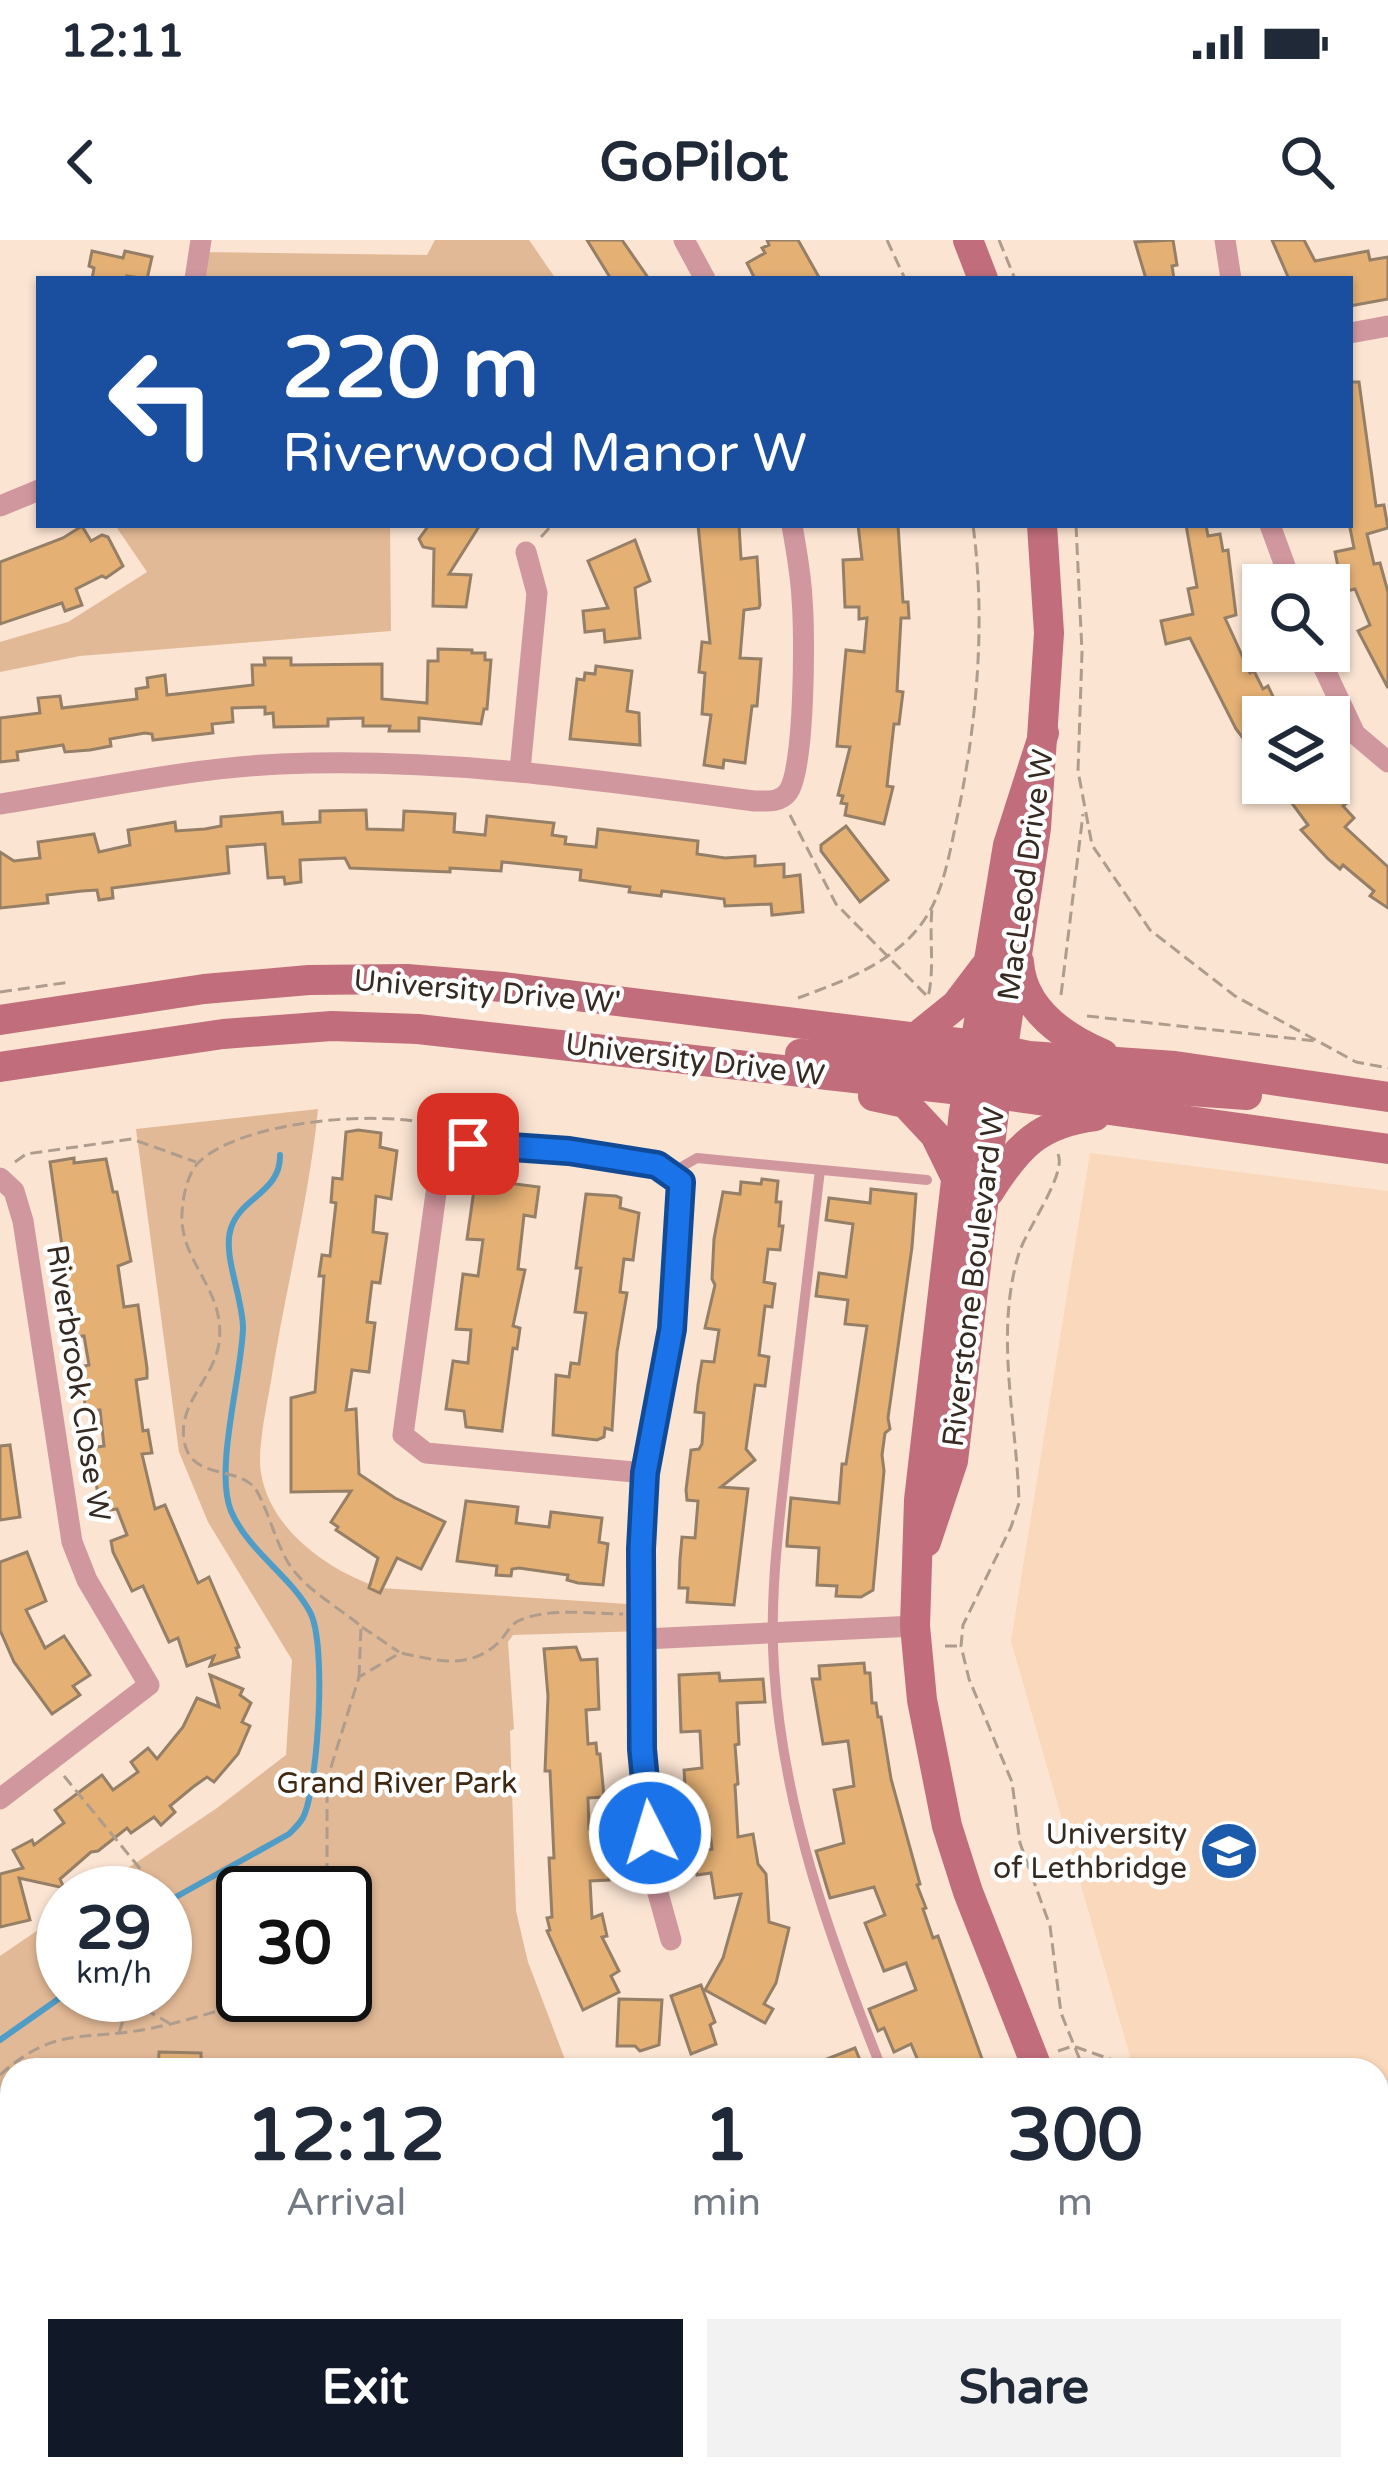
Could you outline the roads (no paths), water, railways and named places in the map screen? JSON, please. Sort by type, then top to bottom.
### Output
[{"type":"main road","points":[[968,240],[982,276]]},
{"type":"main road","points":[[1042,528],[1049,633],[1045,733]]},
{"type":"main road","name":"MacLeod Drive W","points":[[985,1070],[1018,944],[1045,733]]},
{"type":"main road","name":"MacLeod Drive W","points":[[985,1070],[987,963],[1008,845],[1045,733]]},
{"type":"main road","points":[[1018,944],[1025,991],[1046,1018],[1080,1044],[1135,1062]]},
{"type":"main road","points":[[915,1038],[956,1005],[987,963]]},
{"type":"main road","name":"University Drive W'","points":[[0,1020],[204,988],[309,980],[407,980],[503,987],[915,1038],[985,1070]]},
{"type":"main road","name":"University Drive W","points":[[0,1067],[223,1034],[332,1026],[418,1029],[709,1062],[985,1070],[1135,1062],[1388,1102]]},
{"type":"main road","points":[[554,1043],[639,1041],[1388,1102]]},
{"type":"main road","points":[[709,1062],[905,1103],[935,1135],[942,1180]]},
{"type":"main road","name":"University Drive W","points":[[985,1070],[1128,1112],[1388,1148]]},
{"type":"main road","name":"Riverstone Boulevard W","points":[[985,1070],[942,1180],[919,1499],[915,1626],[922,1700],[947,1826],[1033,2058]]},
{"type":"main road","name":"Riverstone Boulevard W","points":[[916,1571],[953,1461],[982,1202],[985,1070]]},
{"type":"main road","points":[[982,1202],[1008,1162],[1058,1122],[1128,1112]]},
{"type":"street","points":[[195,276],[201,240]]},
{"type":"street","points":[[1225,240],[1231,276]]},
{"type":"street","points":[[691,242],[704,276]]},
{"type":"street","points":[[1353,332],[1388,326]]},
{"type":"street","points":[[0,506],[36,491]]},
{"type":"street","points":[[0,804],[277,764],[397,762],[520,770],[754,802],[781,798],[794,778],[801,714],[803,600],[792,528]]},
{"type":"street","points":[[1271,528],[1284,564]]},
{"type":"street","points":[[520,770],[537,592],[526,552]]},
{"type":"street","points":[[1326,672],[1355,734],[1388,762]]},
{"type":"street","points":[[645,1473],[426,1453],[403,1435],[442,1149],[468,1144],[569,1151],[657,1165],[681,1182],[672,1329],[645,1473],[641,1549],[642,1749],[653,1875],[671,1940]]},
{"type":"street","name":"Riverbrook Close W","points":[[0,1178],[14,1191],[23,1221],[71,1542],[101,1607],[149,1685],[0,1799]]},
{"type":"street","points":[[644,1639],[915,1626]]},
{"type":"lane","points":[[669,1174],[697,1159],[942,1180]]},
{"type":"lane","points":[[820,1170],[772,1574],[773,1633],[783,1751],[806,1861],[834,1951],[876,2058]]},
{"type":"waterway","points":[[192,1888],[289,1834],[305,1813],[314,1771],[319,1680],[310,1612],[238,1525],[227,1493],[227,1447],[243,1328],[229,1239],[236,1217],[274,1178],[280,1155]]},
{"type":"waterway","points":[[0,2040],[36,2015]]},
{"type":"place","name":"University of Lethbridge","points":[[1229,1851]]},
{"type":"park label","name":"Grand River Park","points":[[397,1783]]}]
